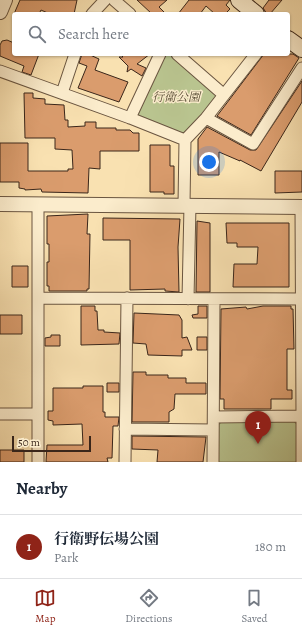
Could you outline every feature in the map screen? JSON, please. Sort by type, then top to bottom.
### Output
[{"type":"main road","points":[[239,0],[254,12]]},
{"type":"main road","points":[[290,41],[302,50]]},
{"type":"street","points":[[0,12],[5,0]]},
{"type":"street","points":[[94,12],[105,0]]},
{"type":"street","points":[[114,0],[128,12]]},
{"type":"street","points":[[62,93],[74,56]]},
{"type":"street","points":[[130,118],[159,56]]},
{"type":"street","points":[[178,56],[224,95]]},
{"type":"street","points":[[188,299],[185,140],[206,118],[254,56]]},
{"type":"street","points":[[206,118],[253,144],[302,68]]},
{"type":"street","points":[[0,71],[130,118],[185,140]]},
{"type":"street","points":[[0,204],[302,206],[302,462]]},
{"type":"street","points":[[38,204],[38,462]]},
{"type":"street","points":[[38,298],[214,300],[302,299]]},
{"type":"street","points":[[125,462],[127,298]]},
{"type":"street","points":[[213,462],[214,300]]},
{"type":"street","points":[[0,414],[38,414]]},
{"type":"street","points":[[214,417],[302,416]]},
{"type":"street","points":[[125,428],[213,430]]},
{"type":"green space","name":"行衛公園","points":[[162,56],[175,56],[215,89],[216,99],[188,131],[179,134],[137,117]]},
{"type":"green space","points":[[224,420],[293,420],[298,426],[297,462],[217,462],[218,425]]},
{"type":"building","points":[[20,0],[77,0],[74,12],[46,12],[41,10],[40,12],[15,12]]},
{"type":"building","points":[[137,0],[167,0],[159,7],[164,12],[150,12]]},
{"type":"building","points":[[189,0],[230,0],[226,5],[230,9],[227,12],[213,12],[206,6],[202,12],[180,12]]},
{"type":"building","points":[[269,0],[282,0],[272,12],[266,12],[263,8]]},
{"type":"building","points":[[7,40],[12,42],[12,56],[38,56],[31,75],[22,72],[24,66],[0,56],[0,45],[2,41]]},
{"type":"building","points":[[290,54],[293,54],[299,58],[251,135],[217,116],[262,56],[290,56]]},
{"type":"building","points":[[81,56],[92,56],[99,59],[95,70],[128,82],[119,102],[78,88],[87,66],[79,63]]},
{"type":"building","points":[[122,56],[147,56],[137,64],[146,68],[142,76],[131,69],[127,72],[128,66],[119,57],[123,57]]},
{"type":"building","points":[[302,81],[302,102],[261,171],[240,160],[219,152],[219,175],[198,175],[198,139],[207,127],[250,150],[256,150]]},
{"type":"building","points":[[24,93],[33,93],[33,98],[45,99],[45,104],[64,105],[65,120],[68,120],[68,127],[85,126],[85,122],[96,122],[96,128],[116,128],[116,130],[130,130],[133,133],[139,133],[139,151],[100,151],[100,169],[89,168],[88,193],[42,192],[41,189],[25,190],[19,188],[19,182],[0,182],[0,143],[28,143],[28,171],[68,171],[68,169],[73,169],[72,150],[55,149],[55,138],[25,138]]},
{"type":"building","points":[[150,145],[170,145],[170,166],[174,166],[174,194],[150,192]]},
{"type":"building","points":[[275,171],[302,171],[302,192],[275,193]]},
{"type":"building","points":[[88,214],[87,234],[90,234],[89,289],[87,289],[87,291],[49,291],[49,286],[47,286],[49,244],[47,244],[47,216]]},
{"type":"building","points":[[103,218],[180,219],[178,247],[179,292],[165,291],[165,289],[130,290],[130,240],[103,240]]},
{"type":"building","points":[[197,221],[210,223],[210,292],[196,292]]},
{"type":"building","points":[[226,223],[289,223],[289,287],[233,287],[234,264],[257,264],[258,247],[237,247],[237,243],[227,243]]},
{"type":"building","points":[[12,266],[28,266],[28,287],[12,287]]},
{"type":"building","points":[[81,306],[95,306],[95,311],[97,311],[98,330],[120,333],[119,344],[81,345]]},
{"type":"building","points":[[198,306],[207,306],[207,318],[193,318],[192,315],[198,314]]},
{"type":"building","points":[[263,306],[291,306],[291,309],[293,309],[294,349],[287,349],[287,390],[292,390],[292,399],[271,399],[271,409],[224,409],[224,399],[220,399],[221,309],[246,307],[247,309]]},
{"type":"building","points":[[134,313],[179,315],[182,320],[182,338],[187,337],[192,350],[182,350],[182,356],[148,355],[146,344],[133,343]]},
{"type":"building","points":[[0,315],[22,315],[22,334],[0,334]]},
{"type":"building","points":[[51,335],[60,335],[60,346],[45,346],[45,338],[51,337]]},
{"type":"building","points":[[197,337],[207,337],[207,350],[197,350]]},
{"type":"building","points":[[133,372],[146,372],[146,375],[168,375],[168,378],[186,378],[186,383],[206,383],[206,394],[175,394],[174,409],[169,412],[169,422],[132,422]]},
{"type":"building","points":[[107,383],[119,383],[119,392],[107,392]]},
{"type":"building","points":[[83,386],[103,386],[103,412],[105,412],[105,417],[119,417],[118,426],[113,426],[112,458],[107,458],[108,462],[46,462],[47,445],[83,445],[82,424],[53,425],[53,421],[48,420],[48,411],[53,411],[53,388],[83,388]]},
{"type":"building","points":[[132,436],[206,437],[203,462],[157,462],[158,450],[132,449]]},
{"type":"building","points":[[0,450],[24,450],[24,462],[0,462]]},
{"type":"place","name":"行衛野伝場公園","points":[[258,444]]}]
